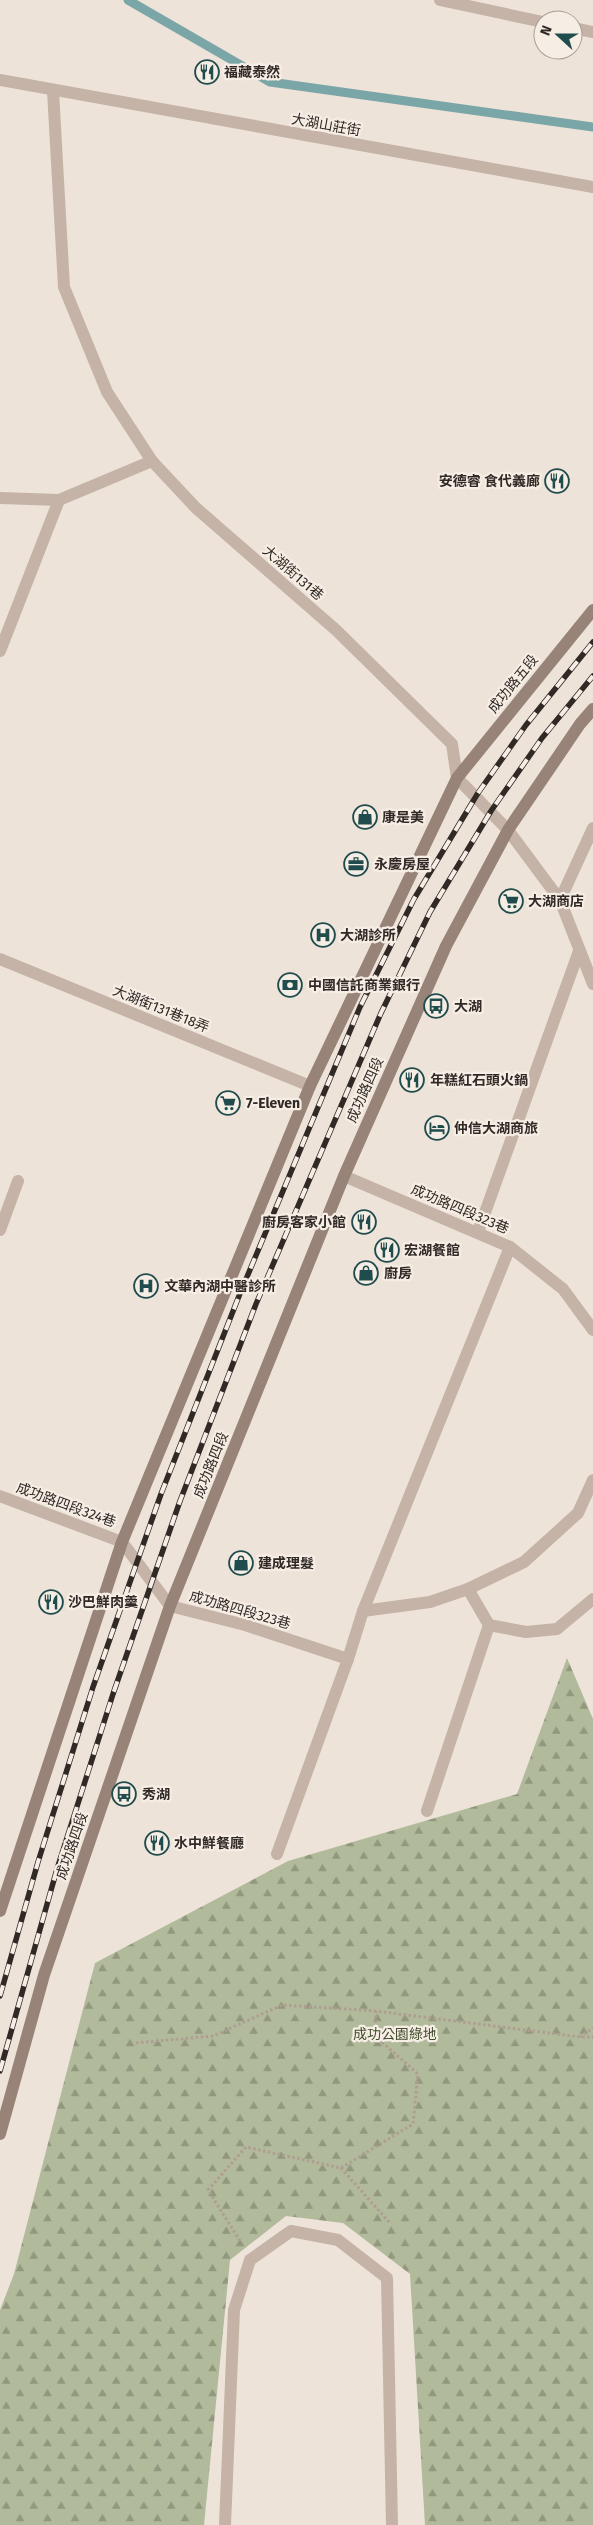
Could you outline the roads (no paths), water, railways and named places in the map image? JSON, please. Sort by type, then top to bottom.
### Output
[{"type":"main road","name":"成功路五段","points":[[457,778],[593,610]]},
{"type":"main road","points":[[508,830],[593,709]]},
{"type":"main road","points":[[0,1911],[122,1542],[310,1086],[457,778]]},
{"type":"main road","name":"成功路四段","points":[[0,2134],[44,1975],[170,1606],[344,1176],[446,946],[508,830]]},
{"type":"street","points":[[440,0],[533,20]]},
{"type":"street","name":"大湖山莊街","points":[[0,80],[593,187]]},
{"type":"street","points":[[0,498],[59,500],[152,461],[107,392],[64,287],[53,91]]},
{"type":"street","name":"大湖街131巷","points":[[152,461],[196,508],[336,630],[452,744],[457,778]]},
{"type":"street","points":[[0,651],[59,500]]},
{"type":"street","points":[[457,778],[508,830],[560,900],[593,984]]},
{"type":"street","points":[[560,900],[593,828]]},
{"type":"street","points":[[478,1232],[579,951]]},
{"type":"street","name":"大湖街131巷18弄","points":[[0,959],[310,1086]]},
{"type":"street","name":"成功路四段323巷","points":[[344,1176],[510,1247],[563,1289],[593,1330]]},
{"type":"street","points":[[0,1230],[18,1181]]},
{"type":"street","points":[[277,1854],[348,1659],[363,1611],[510,1247]]},
{"type":"street","points":[[363,1611],[430,1602],[468,1589],[524,1562],[578,1513],[593,1480]]},
{"type":"street","name":"成功路四段324巷","points":[[0,1496],[122,1542]]},
{"type":"street","name":"成功路四段323巷","points":[[122,1542],[170,1606],[245,1625],[348,1659]]},
{"type":"street","points":[[468,1589],[489,1624],[526,1632],[557,1629],[593,1599]]},
{"type":"street","points":[[427,1811],[489,1624]]},
{"type":"street","points":[[225,2525],[234,2310],[250,2260],[291,2231],[338,2240],[387,2278],[392,2525]]},
{"type":"waterway","points":[[128,0],[270,82],[593,127]]},
{"type":"railway","points":[[0,1996],[38,1862],[93,1687],[161,1494],[239,1296],[360,1007],[414,899],[478,793],[526,725],[593,642]]},
{"type":"railway","points":[[0,2071],[57,1869],[113,1694],[180,1501],[256,1304],[381,1013],[430,912],[491,811],[542,738],[593,676]]},
{"type":"place","name":"福藏泰然","points":[[207,72]]},
{"type":"place","name":"安德睿 食代義廊","points":[[557,481]]},
{"type":"place","name":"康是美","points":[[365,817]]},
{"type":"place","name":"永慶房屋","points":[[356,864]]},
{"type":"place","name":"大湖商店","points":[[511,901]]},
{"type":"place","name":"大湖診所","points":[[323,935]]},
{"type":"place","name":"中國信託商業銀行","points":[[290,985]]},
{"type":"place","name":"大湖","points":[[436,1006]]},
{"type":"place","name":"年糕紅石頭火鍋","points":[[412,1080]]},
{"type":"place","name":"7-Eleven","points":[[228,1103]]},
{"type":"place","name":"仲信大湖商旅","points":[[437,1128]]},
{"type":"place","name":"廚房客家小館","points":[[364,1222]]},
{"type":"place","name":"宏湖餐館","points":[[387,1250]]},
{"type":"place","name":"廚房","points":[[366,1273]]},
{"type":"place","name":"文華內湖中醫診所","points":[[146,1286]]},
{"type":"place","name":"建成理髮","points":[[241,1563]]},
{"type":"place","name":"沙巴鮮肉羹","points":[[51,1602]]},
{"type":"place","name":"秀湖","points":[[124,1794]]},
{"type":"place","name":"水中鮮餐廳","points":[[157,1843]]},
{"type":"park label","name":"成功公園綠地","points":[[395,2034]]}]
